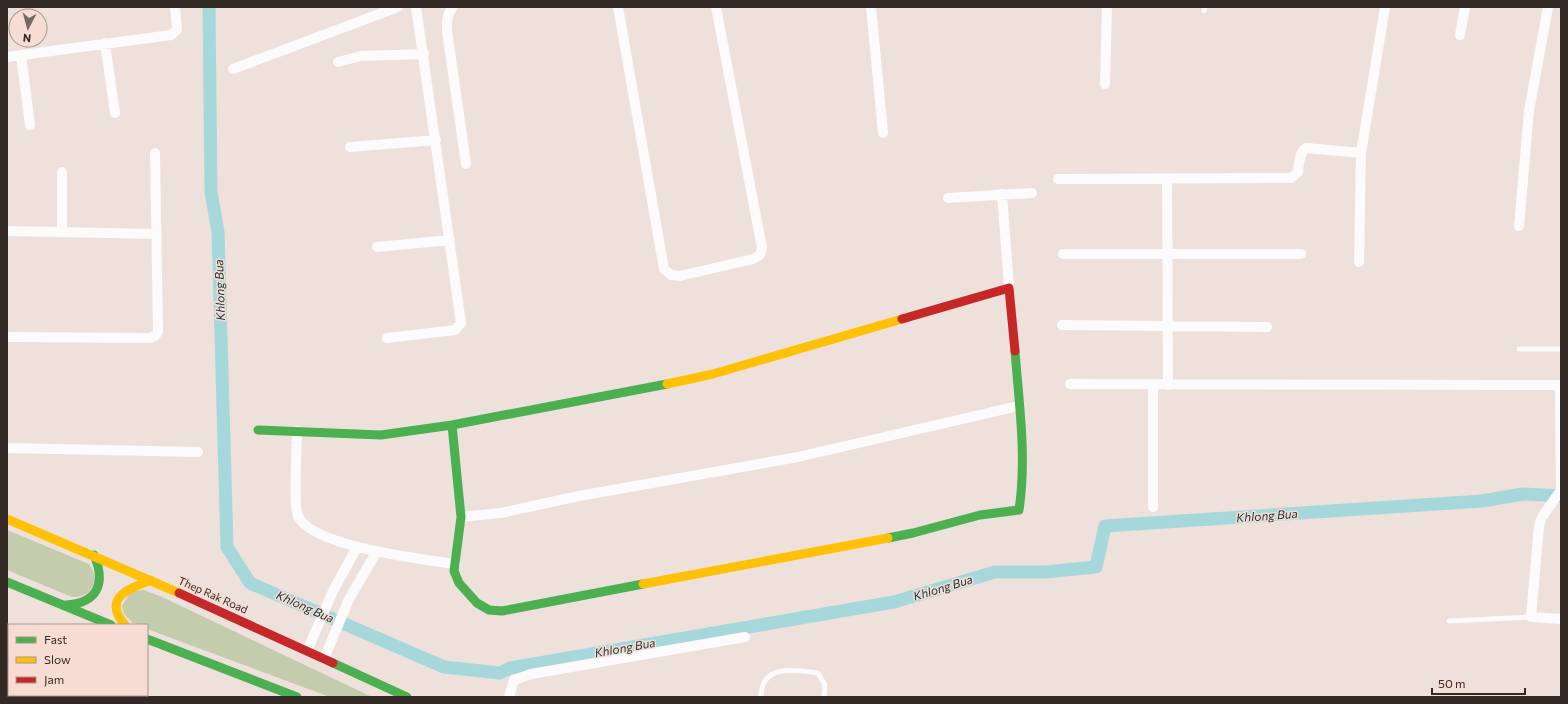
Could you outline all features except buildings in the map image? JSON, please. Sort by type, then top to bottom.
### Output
[{"type":"street","points":[[7,57],[171,35],[176,30],[175,7]]},
{"type":"street","points":[[233,69],[398,7]]},
{"type":"street","points":[[387,338],[455,330],[462,323],[416,7]]},
{"type":"street","points":[[453,7],[448,12],[447,31],[466,164]]},
{"type":"street","points":[[618,7],[664,269],[671,275],[680,276],[753,259],[760,255],[762,248],[716,7]]},
{"type":"street","points":[[871,7],[884,133]]},
{"type":"street","points":[[1105,84],[1107,7]]},
{"type":"street","points":[[1359,262],[1361,153],[1385,7]]},
{"type":"street","points":[[1460,35],[1465,7]]},
{"type":"street","points":[[1519,226],[1529,111],[1548,7]]},
{"type":"street","points":[[105,43],[115,113]]},
{"type":"street","points":[[338,62],[361,56],[424,54]]},
{"type":"street","points":[[21,55],[30,126]]},
{"type":"street","points":[[350,147],[436,140]]},
{"type":"street","points":[[1058,179],[1291,178],[1298,172],[1302,151],[1306,148],[1361,153]]},
{"type":"street","points":[[7,337],[150,338],[155,336],[158,332],[155,153]]},
{"type":"street","points":[[62,172],[62,232]]},
{"type":"street","points":[[1167,179],[1166,254],[1168,385]]},
{"type":"street","points":[[948,198],[1032,193]]},
{"type":"street","points":[[452,425],[461,517],[454,571],[459,582],[467,593],[477,603],[489,610],[502,611],[913,533],[980,515],[1006,514],[1019,510],[1022,490],[1022,436],[1018,406],[1002,194]]},
{"type":"street","points":[[7,231],[156,234]]},
{"type":"street","points":[[377,246],[450,240]]},
{"type":"street","points":[[1063,254],[1301,254]]},
{"type":"street","points":[[258,430],[381,435],[452,425],[714,374],[1009,288]]},
{"type":"street","points":[[1062,324],[1267,327]]},
{"type":"street","points":[[1070,384],[1561,385],[1561,490],[1542,517],[1539,526],[1531,617],[1561,619]]},
{"type":"street","points":[[1153,385],[1153,507]]},
{"type":"street","points":[[461,517],[501,513],[579,496],[798,457],[1018,406]]},
{"type":"street","points":[[297,431],[298,515],[307,527],[328,538],[357,547],[455,564]]},
{"type":"street","points":[[7,448],[198,452]]},
{"type":"street","name":"Thep Rak Road","points":[[7,519],[151,580],[408,697]]},
{"type":"street","points":[[307,651],[333,591],[357,547]]},
{"type":"street","points":[[324,659],[349,599],[377,551]]},
{"type":"street","points":[[63,605],[77,606],[89,601],[96,592],[99,581],[99,565],[94,555]]},
{"type":"street","points":[[124,624],[115,612],[115,603],[122,593],[132,587],[151,580]]},
{"type":"street","points":[[7,582],[109,624]]},
{"type":"street","points":[[509,697],[514,680],[531,674],[745,637]]},
{"type":"street","points":[[148,639],[297,697]]},
{"type":"lane","points":[[1519,348],[1561,349]]},
{"type":"lane","points":[[1449,621],[1531,617]]},
{"type":"lane","points":[[761,697],[761,688],[771,674],[788,669],[818,673],[825,686],[824,697]]},
{"type":"green space","points":[[7,530],[89,564],[93,570],[94,576],[92,587],[85,595],[72,597],[7,570]]},
{"type":"green space","points":[[144,590],[162,597],[372,697],[330,697],[148,629],[148,624],[133,623],[124,614],[122,606],[131,591]]},
{"type":"waterway","name":"Khlong Bua","points":[[209,7],[211,192],[218,232],[227,547],[250,583],[444,667],[500,673],[510,668],[894,602],[995,572],[1045,572],[1096,567],[1105,526],[1482,501],[1523,494],[1561,496]]},
{"type":"traffic: fast","points":[[888,538],[913,533],[980,515],[1019,510],[1022,450],[1015,351]]},
{"type":"traffic: fast","points":[[258,430],[381,435],[452,425],[667,384]]},
{"type":"traffic: fast","points":[[452,425],[461,517],[454,571],[459,583],[477,603],[489,610],[502,611],[643,584]]},
{"type":"traffic: fast","points":[[66,605],[86,600],[92,596],[96,590],[99,583],[99,574],[98,565],[94,555]]},
{"type":"traffic: fast","points":[[7,582],[109,624]]},
{"type":"traffic: fast","points":[[148,639],[297,697]]},
{"type":"traffic: fast","points":[[333,663],[407,697]]},
{"type":"traffic: slow","points":[[667,384],[713,374],[902,319]]},
{"type":"traffic: slow","points":[[7,519],[179,593]]},
{"type":"traffic: slow","points":[[643,584],[888,538]]},
{"type":"traffic: slow","points":[[124,624],[116,608],[117,601],[127,591],[151,580]]},
{"type":"traffic: jam","points":[[902,319],[1009,288],[1015,351]]},
{"type":"traffic: jam","points":[[179,593],[333,663]]}]
